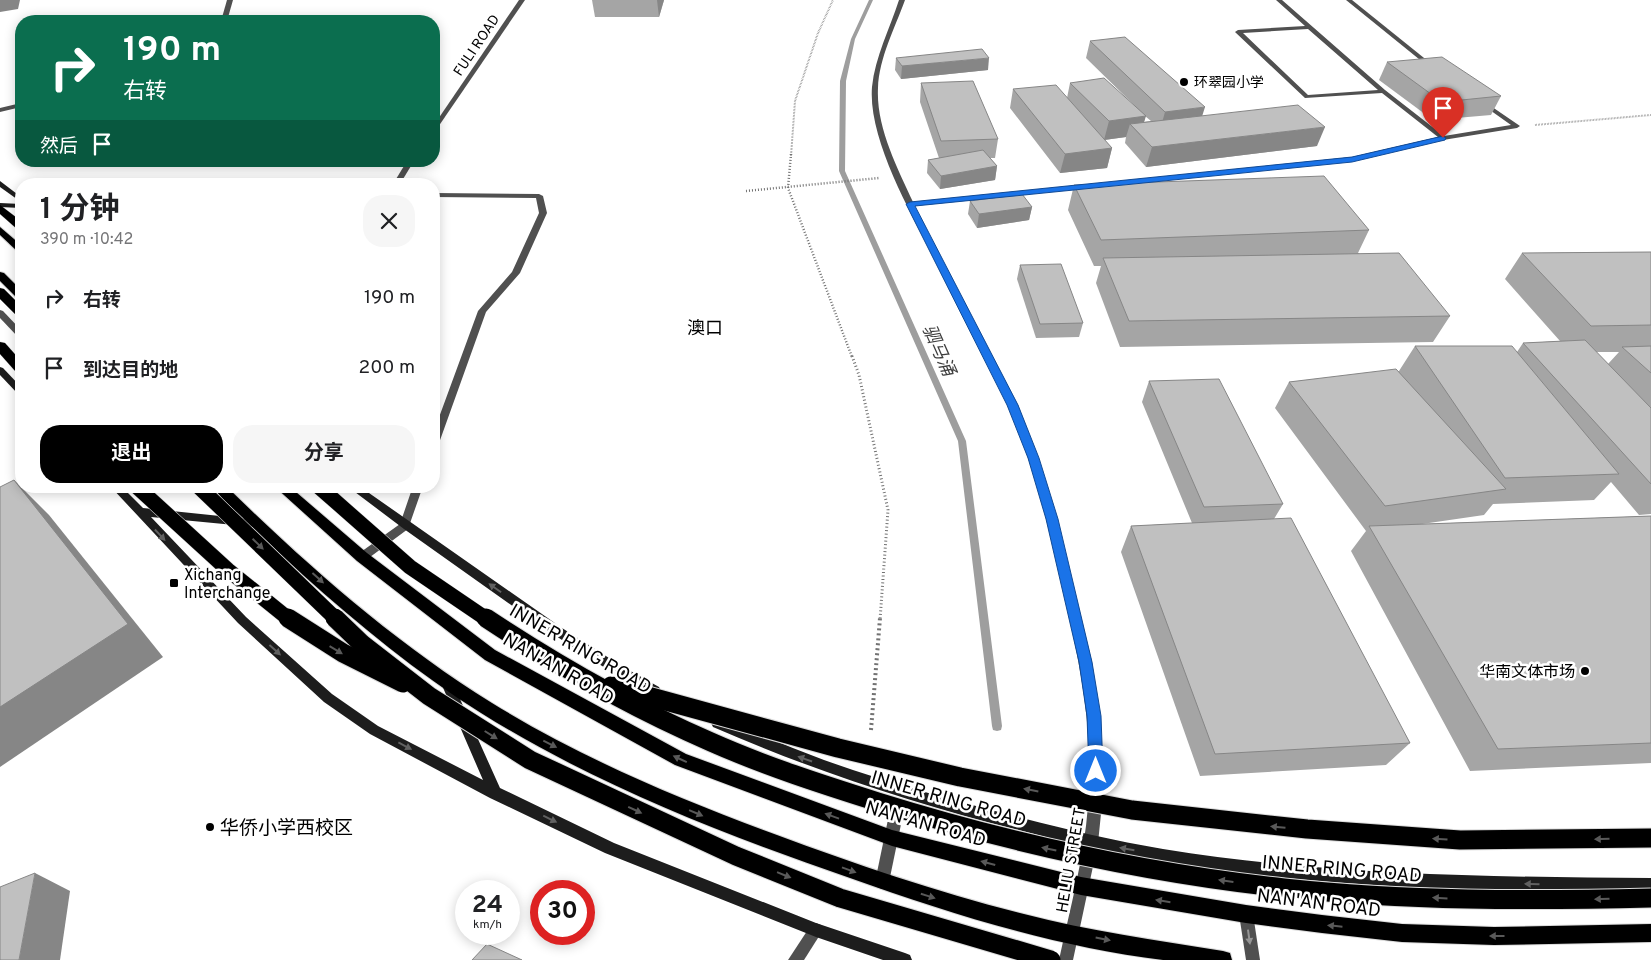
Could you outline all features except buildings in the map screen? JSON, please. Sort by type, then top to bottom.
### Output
[{"type":"highway","points":[[0,206],[15,220]]},
{"type":"highway","points":[[0,292],[15,307]]},
{"type":"highway","points":[[0,346],[15,362]]},
{"type":"highway","points":[[144,493],[210,554],[287,618],[352,659],[429,696]]},
{"type":"highway","points":[[205,493],[362,644],[429,696],[530,760],[736,856],[840,898],[957,934],[1051,960]]},
{"type":"highway","name":"INNER RING ROAD","points":[[326,493],[411,568],[513,637],[581,678],[710,742],[779,769],[865,798],[1019,843],[1110,862],[1227,881],[1340,893],[1458,899],[1651,898]]},
{"type":"highway","points":[[581,678],[838,748],[960,777],[1132,810],[1307,829],[1460,840],[1651,838]]},
{"type":"main road","points":[[0,183],[15,195]]},
{"type":"main road","points":[[0,206],[15,206]]},
{"type":"main road","points":[[0,230],[15,244]]},
{"type":"main road","points":[[0,275],[15,290]]},
{"type":"main road","points":[[0,370],[15,386]]},
{"type":"main road","points":[[121,493],[242,620],[328,698],[374,730],[495,793],[610,848],[816,930],[905,960]]},
{"type":"main road","points":[[225,493],[332,590],[447,682],[544,741],[640,789],[725,826],[882,882],[1000,918],[1072,934],[1223,960]]},
{"type":"main road","name":"NAN'AN ROAD","points":[[288,493],[362,557],[490,655],[681,760],[892,838],[1081,886],[1246,914],[1402,933],[1494,936],[1651,933]]},
{"type":"main road","points":[[361,493],[404,526],[622,673],[685,707],[771,747],[900,792],[1091,842],[1227,865],[1401,880],[1498,884],[1651,885]]},
{"type":"main road","points":[[139,512],[255,522]]},
{"type":"main road","points":[[447,682],[495,793]]},
{"type":"street","points":[[226,15],[230,0]]},
{"type":"street","name":"FULI ROAD","points":[[440,120],[522,0]]},
{"type":"street","name":"HELIU STREET","points":[[902,0],[875,88],[881,127],[897,176],[910,204],[1013,405],[1033,458],[1052,519],[1086,662],[1094,716],[1096,794],[1091,842],[1066,960]]},
{"type":"street","points":[[1279,0],[1384,91],[1443,138]]},
{"type":"street","points":[[1349,0],[1441,73]]},
{"type":"street","points":[[1308,27],[1238,32],[1307,97],[1384,91]]},
{"type":"street","points":[[1479,100],[1516,126]]},
{"type":"street","points":[[0,110],[15,106]]},
{"type":"street","points":[[910,204],[1352,160],[1443,138],[1516,126]]},
{"type":"street","points":[[400,178],[408,167]]},
{"type":"street","points":[[440,195],[539,196],[543,213],[516,273],[482,311],[440,426]]},
{"type":"street","points":[[0,313],[15,329]]},
{"type":"street","points":[[362,557],[404,526],[416,493]]},
{"type":"street","points":[[882,882],[900,792]]},
{"type":"street","points":[[1246,914],[1253,960]]},
{"type":"street","points":[[795,960],[816,930]]},
{"type":"path","points":[[833,0],[818,33],[795,101],[788,188],[859,375],[888,510],[871,732]]},
{"type":"path","points":[[1516,126],[1651,115]]},
{"type":"path","points":[[746,191],[816,186],[897,176]]},
{"type":"waterway","name":"驷马涌","points":[[871,0],[853,39],[843,81],[842,171],[962,441],[997,726]]},
{"type":"place","name":"环翠园小学","points":[[1184,82]]},
{"type":"place","name":"Xichang Interchange","points":[[174,583]]},
{"type":"place","name":"华南文体市场","points":[[1585,671]]},
{"type":"place","name":"华侨小学西校区","points":[[210,827]]},
{"type":"district","name":"澳口","points":[[705,328]]},
{"type":"route","points":[[1096,771],[1094,716],[1086,662],[1052,519],[1033,458],[1013,405],[910,204],[1352,160],[1443,138]]}]
